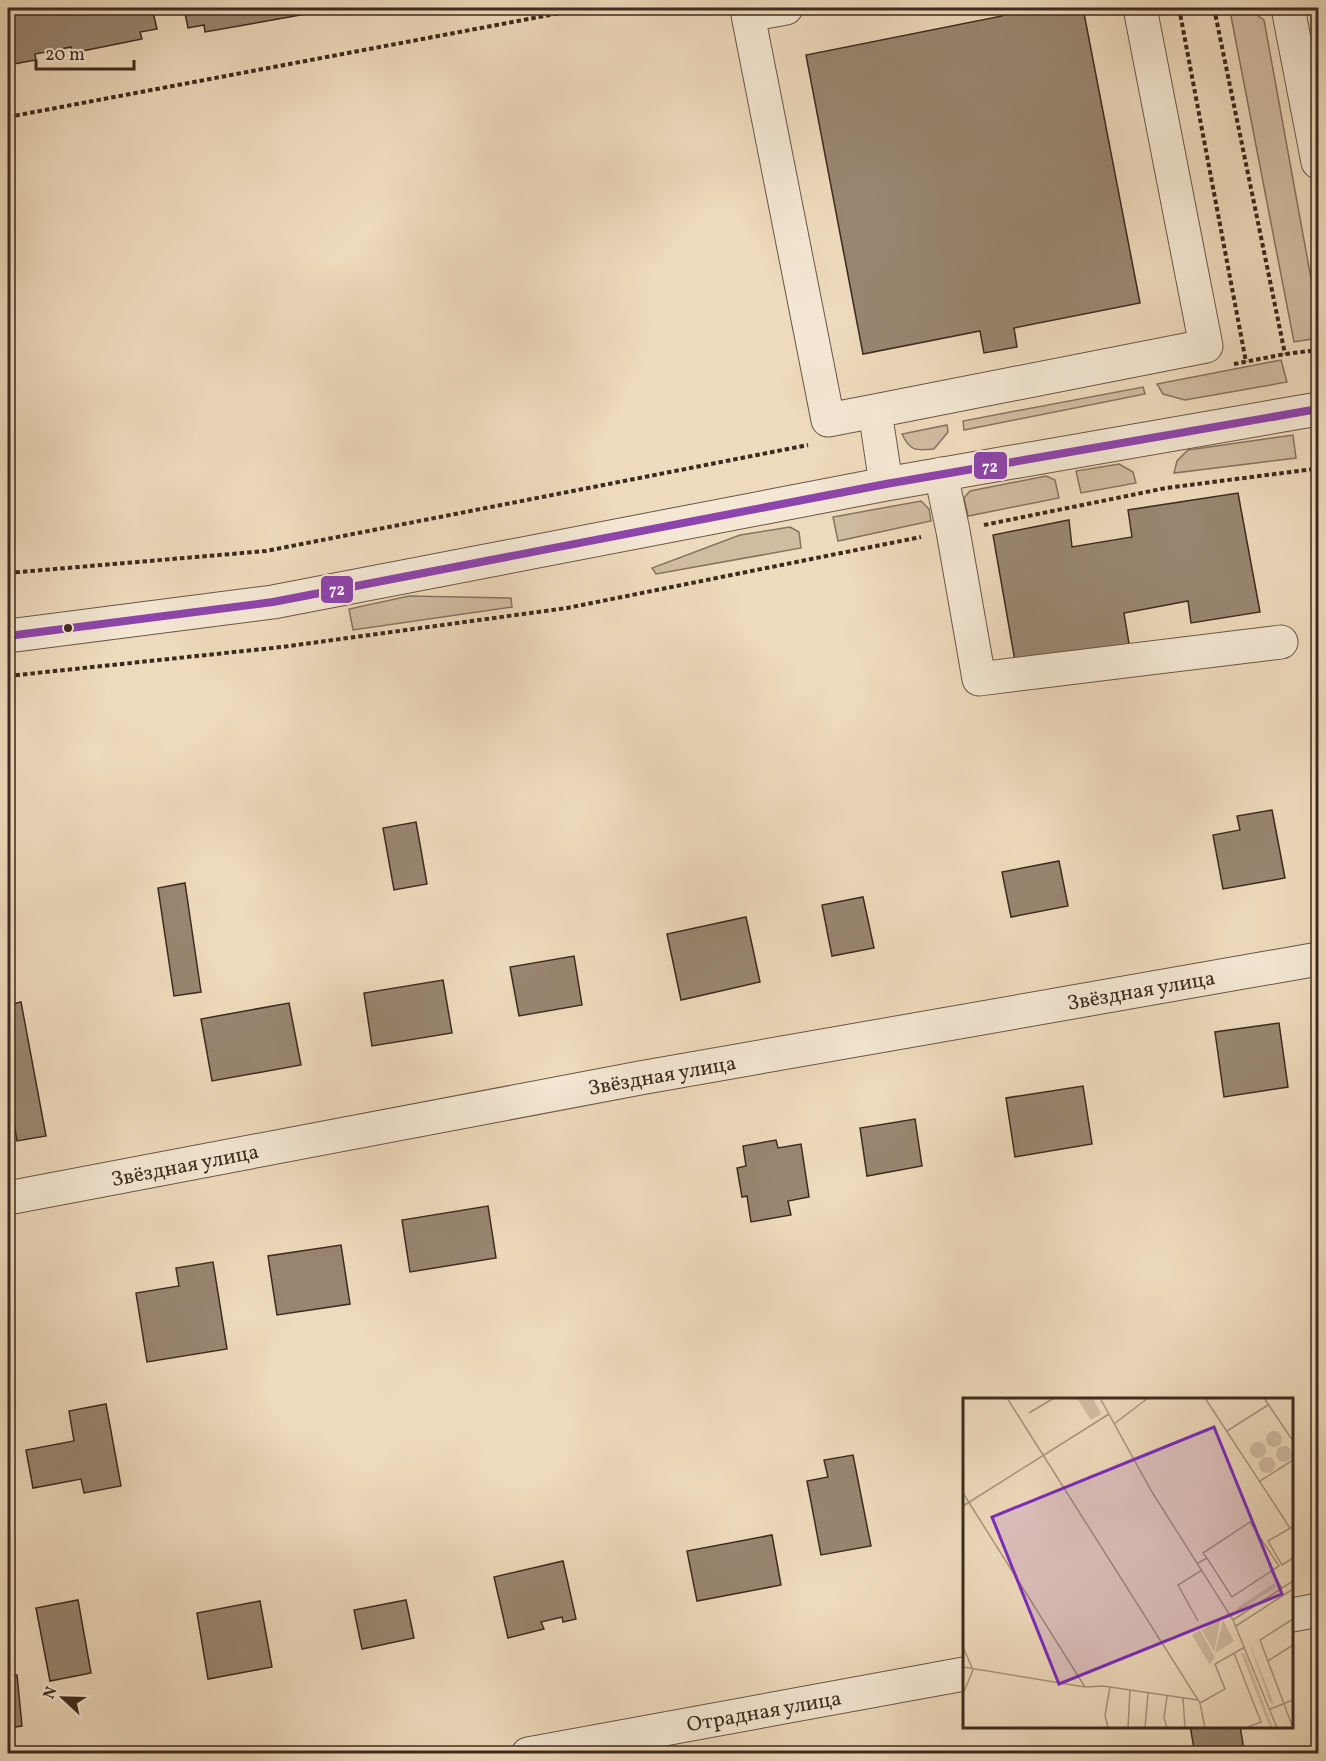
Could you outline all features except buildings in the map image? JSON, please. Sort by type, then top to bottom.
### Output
[{"type":"street","points":[[786,8],[748,15],[828,420],[1206,346],[1143,8]]},
{"type":"street","points":[[1288,8],[1318,162]]},
{"type":"street","points":[[8,636],[273,602],[886,484],[1318,409]]},
{"type":"street","points":[[875,411],[886,484]]},
{"type":"street","points":[[941,474],[979,679],[1281,642]]},
{"type":"street","name":"Звёздная улица","points":[[8,1198],[628,1080],[1318,958]]},
{"type":"street","points":[[1293,1615],[1318,1610]]},
{"type":"street","name":"Отрадная улица","points":[[528,1754],[963,1674]]},
{"type":"path","points":[[8,117],[587,8]]},
{"type":"path","points":[[1179,8],[1246,362]]},
{"type":"path","points":[[1214,8],[1285,354]]},
{"type":"path","points":[[1223,366],[1318,350]]},
{"type":"path","points":[[8,573],[266,551],[808,445]]},
{"type":"path","points":[[8,676],[282,647],[567,608],[1166,488],[1317,470],[1318,493]]},
{"type":"shaded area","points":[[1247,8],[1264,20],[1318,317],[1318,338],[1294,342],[1230,11]]},
{"type":"shaded area","points":[[1281,360],[1287,382],[1185,400],[1163,394],[1157,384]]},
{"type":"shaded area","points":[[1143,387],[1145,394],[964,430],[963,421]]},
{"type":"shaded area","points":[[947,425],[948,432],[934,449],[914,449],[902,434]]},
{"type":"shaded area","points":[[1293,435],[1296,458],[1174,473],[1177,461],[1188,450]]},
{"type":"shaded area","points":[[1119,464],[1133,472],[1136,483],[1081,493],[1076,471]]},
{"type":"shaded area","points":[[1046,476],[1055,480],[1059,498],[968,516],[964,498],[970,491]]},
{"type":"shaded area","points":[[921,501],[929,509],[931,521],[838,541],[833,517]]},
{"type":"shaded area","points":[[790,527],[799,532],[801,548],[656,574],[652,568],[740,535]]},
{"type":"shaded area","points":[[409,596],[511,598],[512,607],[353,630],[349,609]]},
{"type":"transit line","name":"72","points":[[8,636],[273,602],[886,484],[1318,409]]}]
